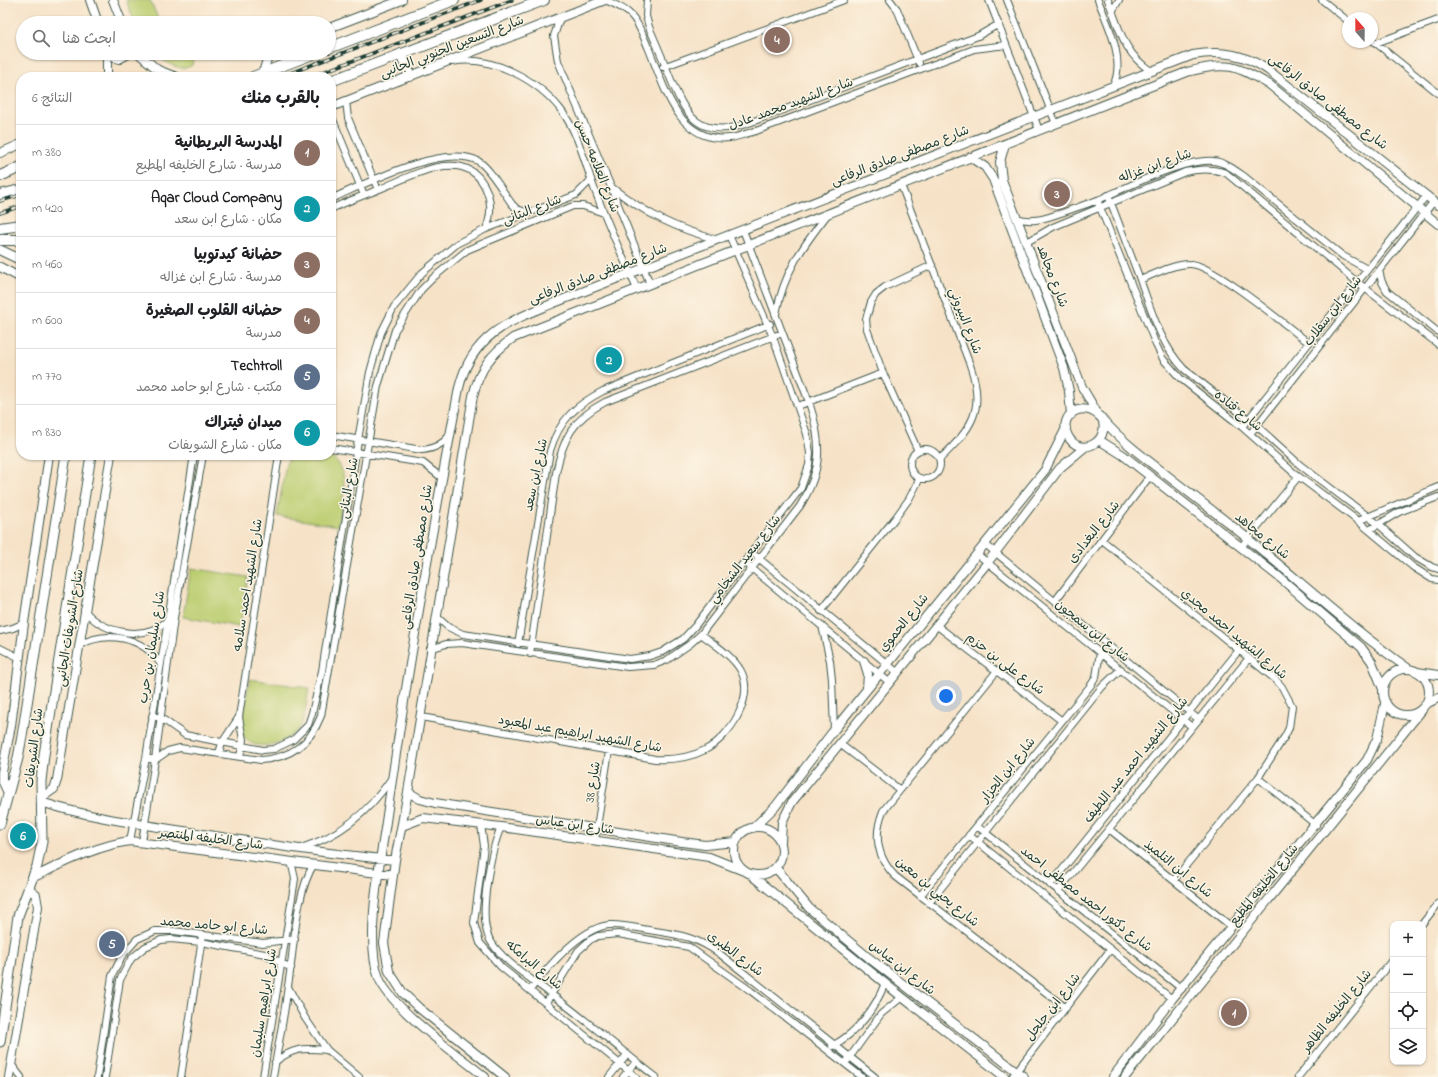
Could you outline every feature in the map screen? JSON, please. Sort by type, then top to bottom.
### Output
[{"type":"highway","points":[[336,45],[454,0]]},
{"type":"highway","points":[[336,79],[544,0]]},
{"type":"highway","points":[[401,54],[410,76]]},
{"type":"highway","points":[[266,72],[297,60]]},
{"type":"highway","points":[[0,176],[16,169]]},
{"type":"highway","points":[[0,195],[16,191]]},
{"type":"highway","points":[[0,228],[16,226]]},
{"type":"highway","points":[[0,240],[16,240]]},
{"type":"main road","points":[[0,250],[16,258]]},
{"type":"main road","name":"شارع الشويفات","points":[[0,824],[2,807],[8,793],[22,736],[65,460]]},
{"type":"main road","name":"شارع الشويفات","points":[[0,1042],[18,916],[32,878],[42,842],[41,780],[44,756],[90,460]]},
{"type":"street","points":[[90,0],[96,16]]},
{"type":"street","points":[[113,0],[119,16]]},
{"type":"street","points":[[336,25],[402,0]]},
{"type":"street","name":"شارع التسعين الجنوبي الجانبى","points":[[336,105],[604,0]]},
{"type":"street","name":"شارع الشهيد محمد عادل","points":[[604,0],[623,8],[635,20],[676,113],[693,130],[703,135],[732,138],[974,49],[1006,44]]},
{"type":"street","name":"شارع الشهيد محمد عادل","points":[[646,0],[646,16],[649,27],[685,109],[693,118],[717,130],[741,126],[811,100],[985,33],[999,24]]},
{"type":"street","points":[[657,69],[844,0]]},
{"type":"street","points":[[890,0],[897,9],[921,68]]},
{"type":"street","points":[[989,0],[1039,130]]},
{"type":"street","points":[[1008,0],[1056,124]]},
{"type":"street","points":[[1098,0],[1113,40],[1118,65],[1113,86]]},
{"type":"street","points":[[1108,0],[1131,53],[1136,60],[1151,71]]},
{"type":"street","points":[[1113,10],[1119,0]]},
{"type":"street","points":[[1322,0],[1342,16]]},
{"type":"street","name":"شارع العلامه حسن","points":[[560,18],[554,36],[556,54],[650,284]]},
{"type":"street","points":[[1378,41],[1438,20]]},
{"type":"street","points":[[1378,45],[1438,93]]},
{"type":"street","name":"شارع مصطفى صادق الرفاعى","points":[[485,1077],[403,1009],[380,981],[373,955],[372,943],[378,873],[392,778],[450,435],[462,376],[473,353],[489,336],[513,320],[1151,71],[1193,55],[1205,53],[1225,52],[1249,59],[1268,70],[1436,203]]},
{"type":"street","points":[[107,60],[107,72]]},
{"type":"street","points":[[146,60],[158,70],[163,72]]},
{"type":"street","points":[[263,72],[266,60]]},
{"type":"street","name":"شارع العلامه حسن","points":[[441,64],[466,61],[494,65],[513,73],[543,92],[561,110],[569,122],[604,213],[637,289]]},
{"type":"street","name":"شارع مصطفى صادق الرفاعى","points":[[505,1077],[419,1008],[403,993],[389,971],[384,943],[395,860],[421,718],[430,649],[473,396],[477,380],[488,359],[513,338],[1187,72],[1215,65],[1228,65],[1242,69],[1270,85],[1424,214],[1438,224]]},
{"type":"street","points":[[811,100],[814,109]]},
{"type":"street","points":[[346,101],[348,118],[378,190]]},
{"type":"street","points":[[336,127],[364,195]]},
{"type":"street","name":"شارع مجاهد","points":[[1005,144],[1000,162],[1001,175],[1082,387],[1089,401],[1100,416],[1126,443],[1248,539],[1370,641],[1413,671]]},
{"type":"street","points":[[0,153],[16,146]]},
{"type":"street","points":[[336,197],[408,167],[431,160],[462,156],[482,164],[512,204],[522,211],[529,213]]},
{"type":"street","name":"شارع مجاهد","points":[[970,157],[985,167],[993,179],[1064,368],[1069,391],[1070,415]]},
{"type":"street","name":"شارع ابن غزاله","points":[[1017,218],[1025,221],[1036,221],[1097,200],[1154,176],[1196,162],[1206,161],[1221,163],[1245,177],[1343,256],[1368,269]]},
{"type":"street","points":[[336,206],[434,168],[452,166],[464,168],[479,176],[489,195],[490,219],[486,229]]},
{"type":"street","name":"شارع ابن غزاله","points":[[1027,242],[1053,227],[1184,172],[1204,168],[1226,173],[1366,288]]},
{"type":"street","name":"شارع البتانى","points":[[161,718],[185,734],[222,743],[263,750],[274,749],[293,740],[308,725],[322,671],[356,452],[374,358],[381,334],[394,307],[412,283],[432,263],[458,243],[486,229],[576,195],[591,180]]},
{"type":"street","name":"شارع البيروني","points":[[901,185],[978,391],[978,402],[973,417],[966,430],[940,459]]},
{"type":"street","points":[[611,187],[654,217],[685,231],[718,240]]},
{"type":"street","name":"شارع قتاده","points":[[1108,195],[1170,354],[1184,370],[1257,426],[1300,465],[1367,515],[1416,557],[1438,569]]},
{"type":"street","name":"شارع ابن سقلاب","points":[[1242,427],[1427,195]]},
{"type":"street","name":"شارع قتاده","points":[[1097,200],[1156,345],[1163,359],[1180,378],[1242,427],[1298,477],[1358,520],[1413,567],[1438,580]]},
{"type":"street","name":"شارع ابن سقلاب","points":[[1250,434],[1424,214],[1436,203]]},
{"type":"street","name":"شارع البتانى","points":[[155,760],[168,751],[180,748],[261,760],[273,759],[294,752],[311,736],[321,716],[378,386],[395,330],[421,290],[434,277],[467,250],[479,243],[564,209],[583,206],[604,213]]},
{"type":"street","points":[[776,319],[781,291],[790,268],[805,243],[828,214]]},
{"type":"street","name":"شارع سعيد الشخامي","points":[[430,649],[446,644],[462,644],[611,666],[641,667],[667,660],[679,653],[701,634],[800,506],[812,484],[818,466],[819,443],[809,402],[743,230]]},
{"type":"street","name":"شارع سعيد الشخامي","points":[[436,616],[448,627],[463,634],[630,658],[650,656],[673,646],[688,633],[792,501],[805,479],[809,464],[809,444],[798,406],[773,336],[729,235]]},
{"type":"street","points":[[1020,254],[1030,251]]},
{"type":"street","points":[[1140,280],[1181,265],[1196,264],[1219,276],[1309,343],[1321,344]]},
{"type":"street","points":[[918,451],[883,373],[867,329],[866,319],[871,302],[876,294],[885,287],[932,265]]},
{"type":"street","points":[[0,267],[16,275]]},
{"type":"street","points":[[1379,271],[1382,282],[1387,291],[1438,332]]},
{"type":"street","points":[[1366,288],[1438,344]]},
{"type":"street","name":"شارع ابن سعد","points":[[517,652],[548,461],[554,438],[566,419],[583,402],[603,391],[768,325],[776,319]]},
{"type":"street","name":"شارع ابن سعد","points":[[530,654],[556,473],[564,441],[576,422],[595,408],[645,386],[782,333]]},
{"type":"street","points":[[1309,343],[1313,355]]},
{"type":"street","points":[[798,406],[883,373]]},
{"type":"street","points":[[642,376],[645,386]]},
{"type":"street","points":[[1084,408],[1092,410],[1100,416],[1104,430],[1099,440],[1095,444],[1085,447],[1072,441],[1066,428],[1070,415],[1077,410],[1084,408]]},
{"type":"street","name":"شارع الحموي","points":[[753,828],[775,807],[886,664],[1045,470],[1066,428]]},
{"type":"street","points":[[336,436],[422,450],[430,449],[445,441],[450,435]]},
{"type":"street","name":"شارع مجاهد","points":[[1099,440],[1115,449],[1241,547],[1361,647],[1372,662],[1383,689]]},
{"type":"street","name":"شارع الحموي","points":[[781,842],[782,822],[788,808],[897,672],[988,562],[1060,468],[1085,447]]},
{"type":"street","points":[[336,449],[423,463],[442,478]]},
{"type":"street","points":[[925,449],[932,451],[940,459],[940,467],[935,476],[928,479],[920,478],[912,471],[910,464],[912,456],[918,451],[925,449]]},
{"type":"street","points":[[8,793],[2,780],[2,772],[48,460]]},
{"type":"street","name":"شارع الشويفات الجانبى","points":[[41,800],[54,789],[57,780],[84,610],[110,460]]},
{"type":"street","name":"شارع سليمان بن حرب","points":[[142,842],[161,718],[193,460]]},
{"type":"street","name":"شارع سليمان بن حرب","points":[[130,841],[146,758],[167,621],[202,460]]},
{"type":"street","name":"شارع الشهيد احمد سلامه","points":[[240,756],[243,740],[239,717],[278,460]]},
{"type":"street","points":[[1298,477],[1300,465]]},
{"type":"street","points":[[1241,547],[1298,477],[1309,472]]},
{"type":"street","name":"شارع البغدادى","points":[[1055,601],[1150,476]]},
{"type":"street","points":[[821,611],[896,517],[909,499],[920,478]]},
{"type":"street","points":[[1358,520],[1438,487]]},
{"type":"street","points":[[1369,530],[1399,512],[1438,497]]},
{"type":"street","name":"شارع الشهيد احمد مجدي","points":[[1102,540],[1276,680],[1282,687],[1292,706],[1290,728],[1258,778],[1174,880]]},
{"type":"street","name":"شارع ابن سمجون","points":[[985,544],[1198,719]]},
{"type":"street","points":[[752,552],[821,611],[897,672]]},
{"type":"street","name":"شارع ابن سمجون","points":[[977,554],[1192,726]]},
{"type":"street","points":[[744,563],[752,568],[889,682]]},
{"type":"street","points":[[84,610],[94,620],[106,627],[131,632],[150,632],[167,621]]},
{"type":"street","points":[[0,631],[13,628],[24,623]]},
{"type":"street","name":"شارع على بن حزم","points":[[936,625],[1062,721]]},
{"type":"street","points":[[822,626],[830,661],[834,730]]},
{"type":"street","name":"شارع الشهيد ابراهيم عبد المعبود","points":[[421,718],[655,759],[671,760],[690,756],[706,749],[720,739],[741,709],[745,695],[745,683],[741,671],[734,662],[701,634]]},
{"type":"street","points":[[79,645],[91,639],[103,637],[129,640],[144,646],[160,663]]},
{"type":"street","points":[[0,648],[20,658]]},
{"type":"street","name":"شارع الشهيد احمد عبد اللطيف","points":[[1050,885],[1239,650]]},
{"type":"street","name":"شارع ابن الجزار","points":[[920,896],[1096,677],[1100,652]]},
{"type":"street","name":"شارع الشهيد احمد عبد اللطيف","points":[[1058,891],[1248,658]]},
{"type":"street","points":[[864,661],[868,674],[867,688]]},
{"type":"street","name":"شارع ابن الجزار","points":[[929,903],[1102,687],[1121,669]]},
{"type":"street","points":[[322,671],[329,674]]},
{"type":"street","points":[[1413,671],[1423,676],[1429,690],[1424,707],[1406,716],[1391,711],[1385,704],[1383,689],[1385,682],[1395,672],[1413,671],[1438,675]]},
{"type":"street","name":"شارع يحيي بن معين","points":[[996,672],[883,811],[879,821],[877,845],[881,857],[887,867],[920,896],[1066,1008]]},
{"type":"street","name":"شارع الخليفه المطيع","points":[[1125,1077],[1424,707],[1438,698]]},
{"type":"street","name":"شارع الخليفه المطيع","points":[[1113,1077],[1172,999],[1182,989],[1346,787],[1373,749],[1385,704]]},
{"type":"street","points":[[152,716],[161,718]]},
{"type":"street","name":"شارع الشهيد احمد سلامه","points":[[219,753],[222,743],[239,717]]},
{"type":"street","points":[[840,744],[900,790]]},
{"type":"street","name":"شارع 38","points":[[595,840],[609,751]]},
{"type":"street","points":[[146,758],[155,760]]},
{"type":"street","points":[[297,850],[323,841],[344,828],[371,806],[392,778]]},
{"type":"street","points":[[1258,778],[1316,825]]},
{"type":"street","points":[[1346,787],[1354,794]]},
{"type":"street","name":"شارع ابن عباس","points":[[408,792],[420,799],[435,803],[597,829],[705,845],[736,842]]},
{"type":"street","name":"شارع الخليفه المنتصر","points":[[41,800],[63,809],[134,824],[297,850],[395,860]]},
{"type":"street","name":"شارع ابن عباس","points":[[402,826],[423,818],[501,827],[709,857],[748,873],[902,997],[1005,1077]]},
{"type":"street","name":"شارع البرامكه","points":[[480,825],[484,846],[475,913],[476,934],[483,947],[493,959],[636,1077]]},
{"type":"street","name":"شارع دكتور احمد مصطفى احمد","points":[[977,826],[1182,989]]},
{"type":"street","name":"شارع البرامكه","points":[[501,827],[494,843],[484,913],[489,940],[501,954],[536,983],[552,994],[656,1077]]},
{"type":"street","points":[[753,828],[766,828],[772,831],[781,842],[782,856],[776,868],[764,875],[748,873],[735,858],[736,842],[746,830],[753,828]]},
{"type":"street","name":"شارع ابن التلميذ","points":[[1109,828],[1232,927]]},
{"type":"street","name":"شارع دكتور احمد مصطفى احمد","points":[[969,835],[1172,999]]},
{"type":"street","name":"شارع الخليفه المنتصر","points":[[32,878],[97,849],[115,843],[130,841],[393,875]]},
{"type":"street","name":"شارع ابراهيم سليمان","points":[[264,1077],[282,964],[284,940],[295,879],[291,861]]},
{"type":"street","name":"شارع ابراهيم سليمان","points":[[273,1077],[305,883],[314,864]]},
{"type":"street","name":"شارع ابن عباس","points":[[776,868],[809,908],[1014,1074],[1024,1077]]},
{"type":"street","points":[[9,1077],[38,907],[36,895],[28,888]]},
{"type":"street","points":[[1424,921],[1438,904]]},
{"type":"street","name":"شارع الطبرى","points":[[530,990],[576,941],[592,930],[610,925],[688,936],[707,945],[726,959],[875,1077]]},
{"type":"street","name":"شارع ابو حامد محمد","points":[[97,1077],[112,976],[122,956],[137,939],[155,931],[203,934],[262,943],[295,939]]},
{"type":"street","points":[[181,1077],[203,934]]},
{"type":"street","name":"شارع الطبرى","points":[[546,1003],[578,950],[590,940],[607,934],[618,934],[689,947],[719,966],[862,1077]]},
{"type":"street","name":"شارع ابو حامد محمد","points":[[105,1077],[120,980],[131,958],[138,951],[161,940],[171,939],[201,942],[265,954],[291,968]]},
{"type":"street","points":[[244,950],[245,941]]},
{"type":"street","name":"شارع ابن جلجل","points":[[1014,1074],[1110,950]]},
{"type":"street","points":[[719,966],[726,959]]},
{"type":"street","name":"شارع الخليفه الظاهر","points":[[1298,1077],[1390,963]]},
{"type":"street","points":[[826,1049],[853,1032],[877,1001],[885,983]]},
{"type":"street","points":[[288,987],[305,1018],[327,1050],[359,1077]]},
{"type":"street","points":[[845,1064],[881,1014],[902,997]]},
{"type":"street","points":[[276,1062],[298,1048],[327,1050]]},
{"type":"street","points":[[609,1077],[627,1055]]},
{"type":"street","points":[[624,1077],[636,1062]]},
{"type":"street","points":[[11,1064],[21,1077]]},
{"type":"green space","points":[[126,0],[150,0],[157,16],[132,16]]},
{"type":"green space","points":[[163,60],[193,61],[192,65],[183,68],[167,63]]},
{"type":"green space","points":[[288,460],[336,461],[341,468],[344,487],[338,526],[277,516],[286,464]]},
{"type":"green space","points":[[191,568],[248,577],[240,627],[183,617]]},
{"type":"green space","points":[[250,679],[309,688],[302,724],[295,733],[288,738],[270,745],[252,744],[246,739],[242,731],[242,719]]},
{"type":"railway","points":[[336,56],[481,0]]},
{"type":"railway","points":[[323,72],[512,0]]},
{"type":"railway","points":[[293,72],[324,60]]},
{"type":"railway","points":[[0,201],[16,196]]},
{"type":"railway","points":[[0,213],[16,208]]},
{"type":"place","name":"حضانه القلوب الصغيرة","points":[[777,40]]},
{"type":"place","name":"حضانة كيدتوبيا","points":[[1057,194]]},
{"type":"place","name":"Aqar Cloud Company","points":[[609,360]]},
{"type":"place","name":"ميدان فيتراك","points":[[23,836]]},
{"type":"place","name":"Techtroll","points":[[112,944]]},
{"type":"place","name":"المدرسة البريطانية","points":[[1234,1013]]}]
